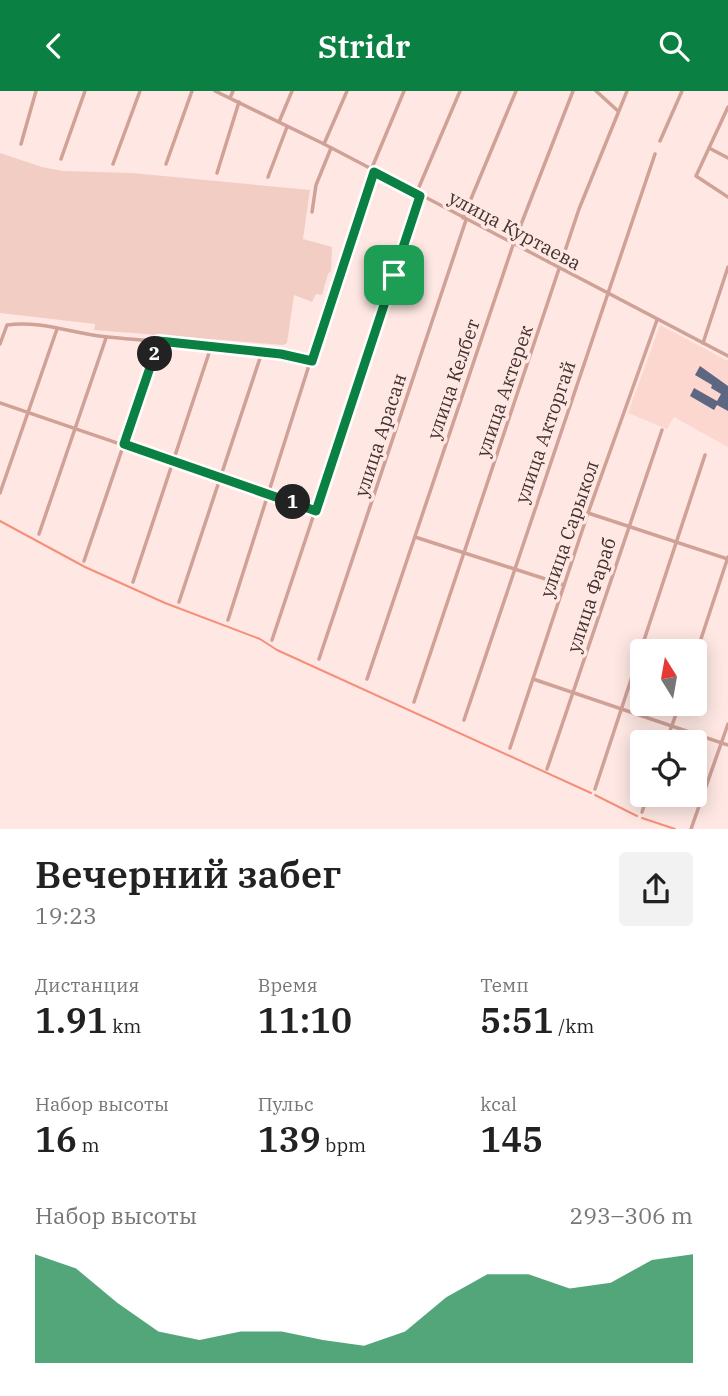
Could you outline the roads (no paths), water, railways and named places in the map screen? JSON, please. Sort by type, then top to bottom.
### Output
[{"type":"street","points":[[21,144],[36,91]]},
{"type":"street","points":[[61,159],[85,91]]},
{"type":"street","points":[[113,164],[140,91]]},
{"type":"street","points":[[166,164],[192,91]]},
{"type":"street","name":"улица Куртаева","points":[[215,91],[324,144],[728,356]]},
{"type":"street","points":[[230,98],[233,91]]},
{"type":"street","points":[[279,123],[292,91]]},
{"type":"street","points":[[324,144],[347,91]]},
{"type":"street","points":[[228,620],[373,171],[404,91]]},
{"type":"street","points":[[272,640],[418,195],[460,91]]},
{"type":"street","name":"улица Арасан","points":[[318,659],[464,219],[516,91]]},
{"type":"street","name":"улица Келбет","points":[[367,679],[513,245],[573,91]]},
{"type":"street","points":[[596,91],[618,111]]},
{"type":"street","name":"улица Актерек","points":[[414,702],[579,209],[627,91]]},
{"type":"street","points":[[660,141],[682,91]]},
{"type":"street","points":[[217,173],[239,102]]},
{"type":"street","points":[[728,108],[696,176],[728,197]]},
{"type":"street","points":[[268,177],[287,127]]},
{"type":"street","points":[[312,212],[316,185],[331,148]]},
{"type":"street","points":[[709,148],[728,158]]},
{"type":"street","name":"улица Акторгай","points":[[464,720],[655,154]]},
{"type":"street","points":[[703,342],[728,267]]},
{"type":"street","name":"улица Сарыкол","points":[[510,748],[588,513],[657,319]]},
{"type":"street","points":[[0,344],[7,324],[25,322],[106,337],[262,352],[312,361]]},
{"type":"street","points":[[0,493],[57,329]]},
{"type":"street","points":[[39,534],[106,337]]},
{"type":"street","points":[[84,561],[159,341]]},
{"type":"street","points":[[133,582],[211,347]]},
{"type":"street","points":[[180,602],[262,352]]},
{"type":"street","points":[[0,403],[316,511]]},
{"type":"street","name":"улица Фараб","points":[[547,769],[662,430]]},
{"type":"street","points":[[595,789],[705,455]]},
{"type":"street","points":[[588,513],[728,558],[701,639]]},
{"type":"street","points":[[415,537],[564,585]]},
{"type":"street","points":[[533,679],[728,745]]},
{"type":"street","points":[[671,730],[675,716]]},
{"type":"street","points":[[691,829],[728,724]]},
{"type":"street","points":[[642,812],[644,807]]},
{"type":"waterway","points":[[0,521],[85,567],[165,603],[260,639],[277,650],[591,793]]},
{"type":"waterway","points":[[595,795],[637,816]]},
{"type":"waterway","points":[[642,818],[675,829]]}]
